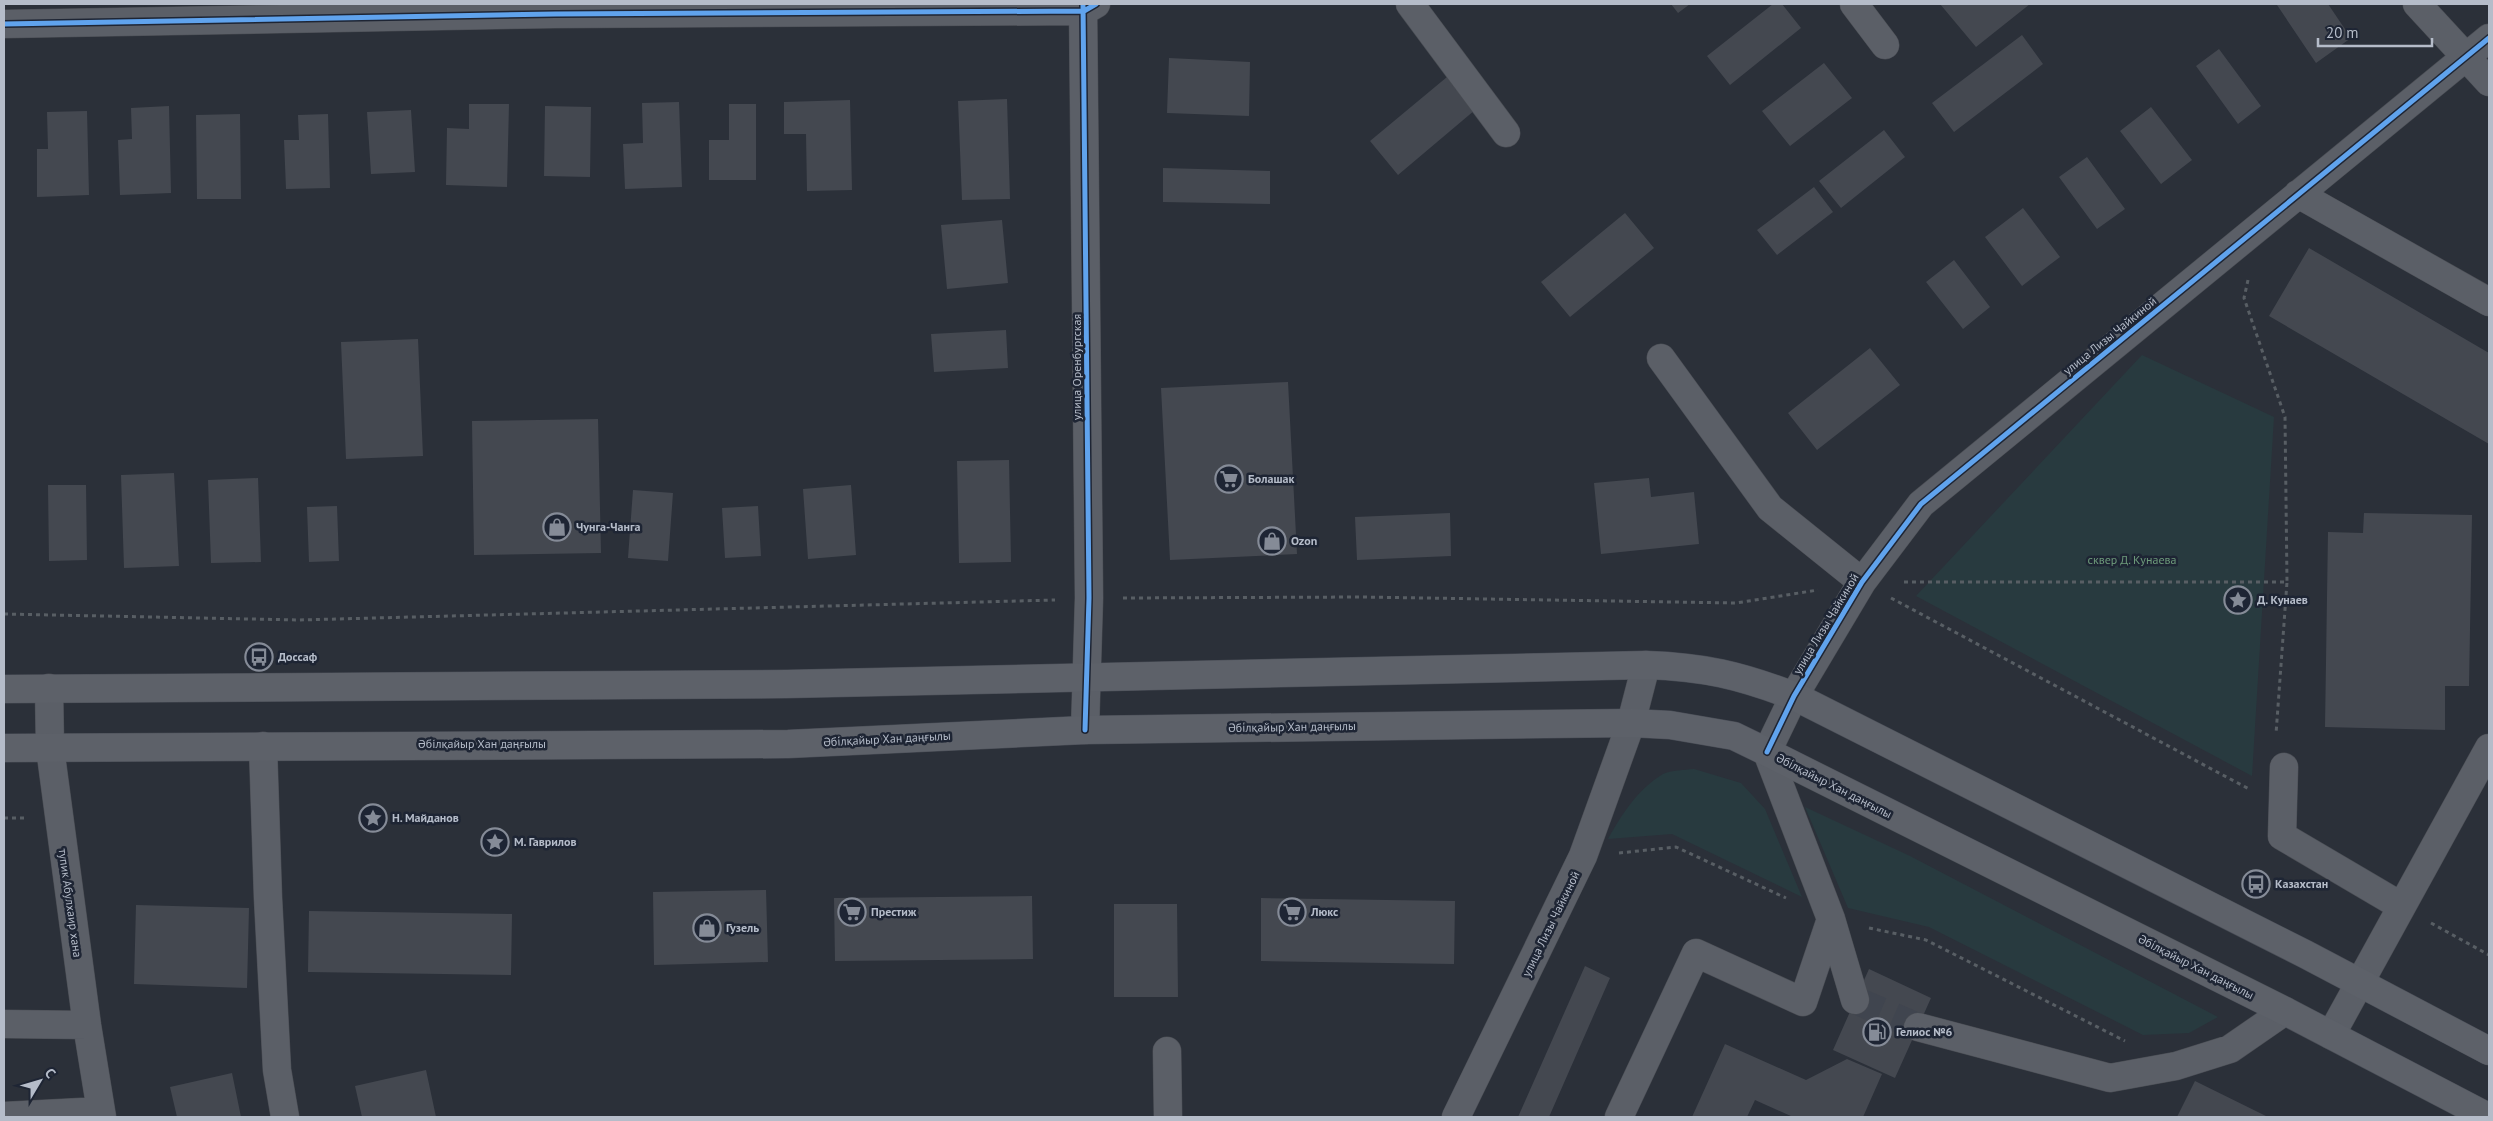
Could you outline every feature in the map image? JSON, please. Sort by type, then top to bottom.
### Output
[{"type":"main road","points":[[4,689],[777,684],[1646,665],[1718,671],[1752,680],[1794,696],[2360,983],[2489,1051]]},
{"type":"main road","name":"Әбілқайыр Хан даңғылы","points":[[4,748],[788,744],[1085,730],[1631,723],[1710,731],[1734,736],[1767,752],[2331,1034],[2488,1117]]},
{"type":"street","points":[[1410,4],[1506,133]]},
{"type":"street","points":[[1854,4],[1885,45]]},
{"type":"street","points":[[2417,4],[2489,82]]},
{"type":"street","points":[[4,24],[556,9],[1088,6]]},
{"type":"street","name":"улица Оренбургская","points":[[1085,730],[1089,598],[1088,6]]},
{"type":"street","name":"улица Лизы Чайкиной","points":[[1767,752],[1794,696],[1862,582],[1921,504],[2489,38]]},
{"type":"street","points":[[2298,194],[2489,302]]},
{"type":"street","points":[[1661,358],[1770,508],[1862,582]]},
{"type":"street","name":"улица Лизы Чайкиной","points":[[1456,1117],[1584,856],[1631,723],[1646,665]]},
{"type":"street","name":"тупик Абулхаир хана","points":[[49,688],[50,748],[87,1025],[101,1114]]},
{"type":"street","points":[[263,746],[268,898],[277,1070],[285,1117]]},
{"type":"street","points":[[2331,1034],[2489,748]]},
{"type":"street","points":[[1767,752],[1832,920],[1855,1000]]},
{"type":"street","points":[[2284,767],[2282,836],[2401,906]]},
{"type":"street","points":[[1619,1117],[1696,953],[1803,1002],[1832,920]]},
{"type":"street","points":[[1918,1027],[2110,1078],[2176,1066],[2230,1049],[2285,1011]]},
{"type":"street","points":[[4,1024],[87,1025]]},
{"type":"street","points":[[1167,1051],[1168,1117]]},
{"type":"street","points":[[4,1116],[101,1114]]},
{"type":"path","points":[[2262,224],[2244,298],[2285,417],[2287,582],[2276,740]]},
{"type":"path","points":[[1862,582],[2210,770],[2283,805]]},
{"type":"path","points":[[4,614],[299,620],[1017,602],[1089,598],[1362,597],[1736,603],[1862,582],[2287,582]]},
{"type":"path","points":[[1584,856],[1676,847],[1832,920],[1926,940],[2176,1066]]},
{"type":"path","points":[[2401,906],[2489,955]]},
{"type":"green space","name":"сквер Д. Кунаева","points":[[2142,355],[2274,417],[2252,776],[1916,596]]},
{"type":"green space","points":[[1694,769],[1741,783],[1765,809],[1802,897],[1672,834],[1608,839],[1631,803],[1654,780],[1666,773]]},
{"type":"green space","points":[[1805,807],[1910,856],[2218,1017],[2189,1033],[2143,1035],[1929,927],[1848,908]]},
{"type":"building","points":[[1671,4],[1690,4],[1678,13]]},
{"type":"building","points":[[1773,4],[1782,4],[1801,28],[1730,85],[1707,56]]},
{"type":"building","points":[[1940,4],[2030,4],[1976,47]]},
{"type":"building","points":[[2328,4],[2351,38],[2316,63],[2277,5]]},
{"type":"building","points":[[2022,35],[2043,64],[1954,132],[1932,103]]},
{"type":"building","points":[[2219,49],[2261,106],[2238,124],[2196,66]]},
{"type":"building","points":[[1169,58],[1250,62],[1249,116],[1167,113]]},
{"type":"building","points":[[1824,63],[1852,98],[1790,146],[1762,111]]},
{"type":"building","points":[[1447,77],[1475,110],[1398,175],[1370,141]]},
{"type":"building","points":[[1007,99],[1010,199],[962,200],[958,101]]},
{"type":"building","points":[[850,100],[852,190],[807,191],[806,134],[784,134],[784,102]]},
{"type":"building","points":[[679,102],[682,187],[625,189],[623,144],[643,143],[642,103]]},
{"type":"building","points":[[469,104],[509,104],[507,187],[446,185],[447,128],[469,129]]},
{"type":"building","points":[[729,104],[756,104],[756,180],[709,180],[709,140],[729,140]]},
{"type":"building","points":[[169,106],[171,193],[120,195],[118,140],[132,139],[131,108]]},
{"type":"building","points":[[545,106],[591,107],[590,177],[544,176]]},
{"type":"building","points":[[2151,107],[2192,160],[2161,184],[2120,131]]},
{"type":"building","points":[[411,110],[415,172],[371,174],[367,112]]},
{"type":"building","points":[[87,111],[89,195],[37,197],[37,149],[48,149],[47,112]]},
{"type":"building","points":[[240,114],[241,199],[197,199],[196,115]]},
{"type":"building","points":[[328,114],[330,188],[286,189],[284,140],[299,140],[298,115]]},
{"type":"building","points":[[1884,130],[1905,157],[1841,208],[1819,181]]},
{"type":"building","points":[[2087,157],[2125,209],[2097,229],[2059,177]]},
{"type":"building","points":[[1163,168],[1270,171],[1270,204],[1163,202]]},
{"type":"building","points":[[1814,187],[1833,212],[1777,255],[1757,230]]},
{"type":"building","points":[[2023,208],[2060,257],[2022,286],[1985,237]]},
{"type":"building","points":[[1625,213],[1654,248],[1570,317],[1541,282]]},
{"type":"building","points":[[1002,220],[1008,283],[947,289],[941,225]]},
{"type":"building","points":[[2309,248],[2489,353],[2489,444],[2269,316]]},
{"type":"building","points":[[1954,260],[1990,307],[1963,329],[1926,282]]},
{"type":"building","points":[[1006,330],[1008,368],[934,372],[931,334]]},
{"type":"building","points":[[418,339],[423,456],[346,459],[341,342]]},
{"type":"building","points":[[1870,348],[1900,385],[1817,450],[1788,413]]},
{"type":"building","name":"Болашак","points":[[1288,382],[1297,554],[1170,560],[1161,388]]},
{"type":"building","points":[[598,419],[601,553],[474,555],[472,421]]},
{"type":"building","points":[[1009,460],[1011,562],[959,563],[957,461]]},
{"type":"building","points":[[174,473],[179,566],[124,568],[121,475]]},
{"type":"building","points":[[258,478],[261,562],[211,563],[208,480]]},
{"type":"building","points":[[1649,478],[1651,497],[1694,492],[1699,544],[1601,554],[1594,483]]},
{"type":"building","points":[[48,485],[86,485],[87,560],[49,561]]},
{"type":"building","points":[[851,485],[856,555],[808,559],[803,489]]},
{"type":"building","points":[[633,490],[673,493],[668,561],[628,558]]},
{"type":"building","points":[[337,506],[339,561],[309,562],[307,507]]},
{"type":"building","points":[[758,506],[761,556],[725,558],[722,508]]},
{"type":"building","points":[[1450,513],[1451,556],[1357,560],[1355,517]]},
{"type":"building","points":[[2364,513],[2472,515],[2469,686],[2445,686],[2445,730],[2325,727],[2328,532],[2363,533]]},
{"type":"building","points":[[766,890],[768,962],[654,965],[653,892]]},
{"type":"building","points":[[1032,896],[1033,959],[835,961],[834,898]]},
{"type":"building","points":[[1261,898],[1455,901],[1454,964],[1261,961]]},
{"type":"building","points":[[1114,904],[1177,904],[1178,997],[1114,997]]},
{"type":"building","points":[[136,905],[249,908],[247,988],[134,984]]},
{"type":"building","points":[[309,911],[512,914],[511,975],[308,972]]},
{"type":"building","points":[[1585,966],[1610,978],[1549,1117],[1518,1117]]},
{"type":"building","points":[[1869,969],[1931,998],[1895,1078],[1833,1050]]},
{"type":"building","points":[[1725,1044],[1806,1080],[1847,1059],[1882,1074],[1863,1117],[1793,1117],[1755,1100],[1747,1117],[1692,1117]]},
{"type":"building","points":[[426,1070],[436,1117],[362,1117],[355,1086]]},
{"type":"building","points":[[232,1073],[241,1117],[177,1117],[170,1087]]},
{"type":"building","points":[[2195,1081],[2268,1117],[2177,1117]]},
{"type":"tunnel","points":[[1855,1000],[1918,1027]]},
{"type":"cycle path","points":[[1083,4],[1089,598],[1085,730]]},
{"type":"cycle path","points":[[4,24],[555,14],[1084,11],[1096,4]]},
{"type":"cycle path","points":[[1767,752],[1794,696],[1862,582],[1921,504],[2489,38]]},
{"type":"place","name":"Болашак","points":[[1229,479]]},
{"type":"place","name":"Чунга-Чанга","points":[[557,527]]},
{"type":"place","name":"Ozon","points":[[1272,541]]},
{"type":"place","name":"Д. Кунаев","points":[[2238,600]]},
{"type":"place","name":"Доссаф","points":[[259,657]]},
{"type":"place","name":"Н. Майданов","points":[[373,818]]},
{"type":"place","name":"М. Гаврилов","points":[[495,842]]},
{"type":"place","name":"Казахстан","points":[[2256,884]]},
{"type":"place","name":"Престиж","points":[[852,912]]},
{"type":"place","name":"Люкс","points":[[1292,912]]},
{"type":"place","name":"Гузель","points":[[707,928]]},
{"type":"place","name":"Гелиос №6","points":[[1877,1032]]}]
